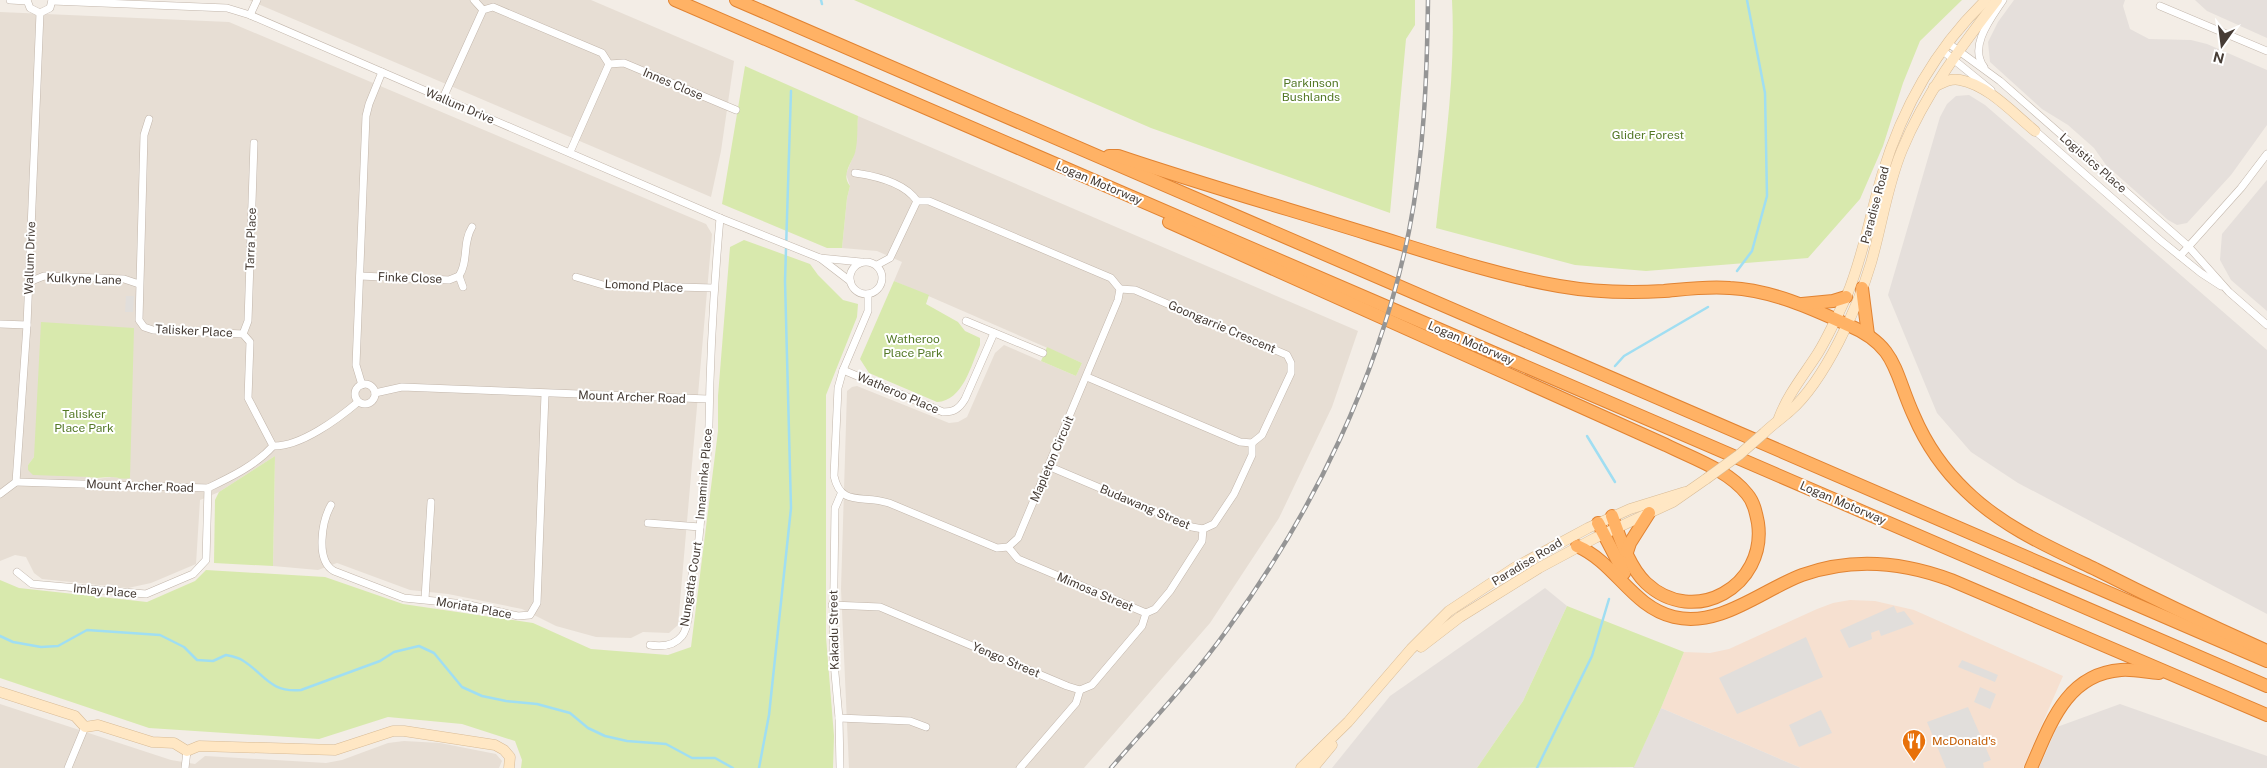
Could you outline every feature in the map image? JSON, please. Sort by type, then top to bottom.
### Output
[{"type":"highway","name":"Logan Motorway","points":[[675,0],[2267,686]]},
{"type":"highway","name":"Logan Motorway","points":[[736,0],[2267,661]]},
{"type":"highway","points":[[1096,155],[1118,156],[1214,188],[1399,243],[1558,286],[1610,292],[1730,288],[1763,293],[1799,304],[1841,322],[1878,342],[1891,357],[1914,417],[1930,446],[1952,477],[1989,512],[2035,540],[2267,651]]},
{"type":"highway","points":[[1114,189],[1135,206],[1705,464],[1736,482],[1753,504],[1759,534],[1758,550],[1753,564],[1734,588],[1716,598],[1693,602],[1680,601],[1662,594],[1646,583],[1638,574],[1614,522]]},
{"type":"highway","points":[[1862,288],[1868,335]]},
{"type":"highway","points":[[1799,304],[1833,301],[1846,297]]},
{"type":"highway","points":[[1627,552],[1649,513]]},
{"type":"highway","points":[[1600,528],[1624,573],[1619,577]]},
{"type":"highway","points":[[1577,546],[1602,562],[1619,577],[1634,595],[1650,607],[1677,617],[1697,618],[1719,614],[1782,584],[1815,571],[1862,564],[1899,566],[1951,580],[2267,715]]},
{"type":"highway","points":[[2031,768],[2056,711],[2069,694],[2083,682],[2097,675],[2119,670],[2169,674]]},
{"type":"street","points":[[10,0],[27,0],[30,8],[40,13],[50,8],[52,0]]},
{"type":"street","name":"Wallum Drive","points":[[52,0],[227,8],[250,15],[720,218],[820,258],[850,281]]},
{"type":"street","points":[[250,15],[256,0]]},
{"type":"street","points":[[474,0],[483,10]]},
{"type":"street","name":"Paradise Road","points":[[1841,322],[1846,297],[1898,128],[1916,92],[1945,47],[1963,24],[1986,0]]},
{"type":"street","name":"Paradise Road","points":[[1614,522],[1649,513],[1673,502],[1739,455],[1779,418],[1792,392],[1841,322],[1862,288],[1895,170],[1908,137],[1934,88],[1956,54],[1997,0]]},
{"type":"street","points":[[1988,72],[1981,63],[1980,46],[1986,26],[2004,0]]},
{"type":"street","points":[[2160,6],[2267,51]]},
{"type":"street","points":[[443,98],[483,10],[493,7],[602,53],[609,64],[570,152]]},
{"type":"street","name":"Wallum Drive","points":[[16,482],[27,325],[40,13]]},
{"type":"street","name":"Logistics Place","points":[[1945,47],[1988,72],[2188,246],[2229,292]]},
{"type":"street","name":"Logistics Place","points":[[1956,54],[2035,131],[2180,256],[2229,292],[2267,325]]},
{"type":"street","name":"Innes Close","points":[[609,64],[624,63],[736,110]]},
{"type":"street","points":[[362,385],[356,365],[366,116],[382,72]]},
{"type":"street","points":[[1934,88],[1951,80],[1960,80],[1978,86],[2035,131]]},
{"type":"street","name":"Talisker Place","points":[[148,119],[144,135],[139,320],[144,327],[153,330],[243,334],[250,342],[248,398],[273,446]]},
{"type":"street","name":"Tarra Place","points":[[243,334],[248,321],[254,143]]},
{"type":"street","points":[[2180,256],[2241,188],[2267,154]]},
{"type":"street","points":[[855,173],[874,176],[911,192],[918,200],[929,201],[1111,278],[1120,289]]},
{"type":"street","points":[[877,265],[890,258],[918,200]]},
{"type":"street","points":[[708,399],[712,378],[714,288],[720,218]]},
{"type":"street","name":"Finke Close","points":[[463,287],[459,276],[464,264],[466,237],[472,227]]},
{"type":"street","points":[[820,258],[869,262],[877,265],[882,273],[882,283],[876,291],[868,294],[858,292],[850,281],[851,272],[861,262]]},
{"type":"street","name":"Kulkyne Lane","points":[[28,282],[44,276],[124,279],[139,284]]},
{"type":"street","name":"Finke Close","points":[[360,276],[449,280],[459,276]]},
{"type":"street","name":"Lomond Place","points":[[576,276],[604,285],[714,288]]},
{"type":"street","name":"Mapleton Circuit","points":[[1008,547],[1018,538],[1087,377],[1118,300],[1120,289]]},
{"type":"street","name":"Goongarrie Crescent","points":[[1120,289],[1135,290],[1287,355],[1292,363],[1291,373],[1262,435],[1252,443]]},
{"type":"street","points":[[868,294],[868,311],[843,370],[838,388],[834,476],[837,489],[841,494],[849,497],[878,499],[890,503],[996,548],[1008,547]]},
{"type":"street","points":[[966,321],[1043,353]]},
{"type":"street","points":[[0,324],[27,325]]},
{"type":"street","name":"Watheroo Place","points":[[843,370],[943,412],[952,412],[960,408],[965,400],[994,333]]},
{"type":"street","points":[[1087,377],[1240,442],[1252,443]]},
{"type":"street","points":[[362,385],[370,385],[375,393],[371,402],[364,404],[358,402],[355,393],[357,388],[362,385]]},
{"type":"street","name":"Mount Archer Road","points":[[375,393],[402,387],[708,399]]},
{"type":"street","name":"Moriata Place","points":[[331,505],[325,516],[322,558],[327,567],[404,598],[465,604],[518,616],[530,615],[537,603],[545,394]]},
{"type":"street","name":"Innaminka Place","points":[[648,524],[700,527],[709,425],[708,399]]},
{"type":"street","name":"Mount Archer Road","points":[[16,482],[208,488],[262,458],[273,446],[294,443],[342,416],[358,402]]},
{"type":"street","name":"Budawang Street","points":[[1048,466],[1192,527],[1203,529],[1214,524],[1234,494],[1252,455],[1252,443]]},
{"type":"street","points":[[0,494],[16,482]]},
{"type":"street","name":"Imlay Place","points":[[17,572],[32,584],[146,594],[193,574],[206,560],[208,488]]},
{"type":"street","name":"Paradise Road","points":[[1313,768],[1348,722],[1393,670],[1449,611],[1514,568],[1600,528],[1685,492]]},
{"type":"street","name":"Kakadu Street","points":[[840,768],[832,605],[835,508],[841,494]]},
{"type":"street","points":[[425,599],[431,502]]},
{"type":"street","name":"Nungatta Court","points":[[650,645],[660,647],[671,645],[682,635],[686,626],[700,527]]},
{"type":"street","name":"Paradise Road","points":[[1393,670],[1473,608],[1577,546],[1600,528]]},
{"type":"street","name":"Mimosa Street","points":[[1008,547],[1018,559],[1146,613],[1155,609],[1170,591],[1202,541],[1203,529]]},
{"type":"street","name":"Yengo Street","points":[[832,605],[880,607],[1080,690]]},
{"type":"street","points":[[1020,768],[1076,704],[1080,690],[1092,685],[1142,626],[1146,613]]},
{"type":"street","points":[[0,692],[75,716],[85,727]]},
{"type":"street","points":[[839,718],[910,721],[926,727]]},
{"type":"street","name":"Paradise Road","points":[[1302,768],[1348,722]]},
{"type":"street","points":[[85,727],[98,725],[152,742],[174,743],[187,751]]},
{"type":"street","points":[[68,768],[85,727]]},
{"type":"street","points":[[187,751],[199,746],[335,750],[393,731],[404,731],[495,745],[504,750],[510,757],[509,768]]},
{"type":"street","points":[[185,768],[187,751]]},
{"type":"shaded area","points":[[249,0],[591,0],[734,61],[721,151],[711,197]]},
{"type":"shaded area","points":[[2014,0],[2125,0],[2123,6],[2130,29],[2149,39],[2191,40],[2207,44],[2267,70],[2267,125],[2231,175],[2187,223],[2177,225],[2168,220],[2106,165],[2094,148],[2068,125],[2042,109],[1990,62],[1988,42],[1998,22]]},
{"type":"shaded area","points":[[2195,0],[2267,0],[2267,38],[2207,11]]},
{"type":"shaded area","points":[[0,12],[229,22],[706,224],[712,234],[678,625],[669,633],[643,632],[631,638],[596,637],[556,626],[522,609],[448,594],[410,590],[337,563],[318,570],[273,566],[275,456],[219,492],[200,500],[196,564],[151,583],[128,588],[42,579],[34,573],[26,557],[15,555],[0,561]],"holes":[[[34,457],[128,479],[112,477],[97,479],[28,465]]]},
{"type":"shaded area","points":[[1969,95],[1985,105],[2267,350],[2267,614],[2018,483],[1971,452],[1937,413],[1888,295],[1940,117],[1947,104],[1956,96]]},
{"type":"shaded area","points":[[858,116],[1358,331],[1332,407],[1279,518],[1210,623],[1084,768],[849,768],[841,589],[847,391],[857,386],[949,423],[958,422],[967,417],[995,353],[1004,345],[1076,376],[1082,363],[894,281],[902,262],[877,251],[842,248],[850,186],[846,174],[855,152]]},
{"type":"shaded area","points":[[2267,180],[2267,311],[2231,280],[2220,260],[2222,234]]},
{"type":"shaded area","points":[[126,296],[134,296],[133,312],[125,312]]},
{"type":"shaded area","points":[[1545,588],[1567,606],[1523,701],[1477,768],[1332,768],[1390,696]]},
{"type":"shaded area","points":[[1850,600],[1875,601],[1914,610],[2063,676],[2023,768],[1801,768],[1661,708],[1684,652],[1710,653],[1729,649],[1817,609],[1833,603]]},
{"type":"shaded area","points":[[1894,606],[1897,613],[1904,611],[1914,624],[1881,636],[1879,630],[1871,633],[1872,639],[1849,648],[1840,630]]},
{"type":"shaded area","points":[[1806,637],[1823,677],[1737,714],[1719,678]]},
{"type":"shaded area","points":[[1962,660],[1998,675],[1995,682],[1958,667]]},
{"type":"shaded area","points":[[1980,687],[1996,694],[1990,709],[1974,702]]},
{"type":"shaded area","points":[[0,704],[171,760],[195,764],[205,756],[326,763],[342,760],[388,743],[404,741],[440,743],[496,754],[502,761],[499,768],[0,768]]},
{"type":"shaded area","points":[[2120,704],[2267,756],[2267,768],[2039,768],[2057,727]]},
{"type":"shaded area","points":[[1968,707],[1991,760],[1983,763],[1984,768],[1946,768],[1927,722]]},
{"type":"shaded area","points":[[1661,708],[1801,768],[1633,768]]},
{"type":"shaded area","points":[[1821,710],[1832,733],[1799,747],[1789,725]]},
{"type":"green space","name":"Parkinson Bushlands","points":[[854,0],[1415,0],[1415,25],[1406,39],[1390,213],[1151,128]]},
{"type":"green space","name":"Glider Forest","points":[[1452,0],[1962,0],[1920,41],[1903,83],[1883,146],[1860,199],[1808,258],[1646,271],[1575,265],[1436,228],[1451,86]]},
{"type":"green space","points":[[745,66],[858,116],[856,149],[846,178],[850,186],[842,248],[827,248],[722,204]]},
{"type":"green space","points":[[744,240],[810,264],[818,275],[843,300],[858,304],[857,317],[826,395],[826,637],[834,736],[833,768],[521,768],[522,760],[515,741],[462,724],[388,717],[319,739],[149,728],[0,678],[0,580],[19,588],[147,602],[195,581],[206,570],[325,577],[403,604],[533,623],[591,649],[668,655],[691,647],[718,431],[718,396],[730,247]]},
{"type":"green space","name":"Watheroo Place Park","points":[[894,281],[929,295],[926,304],[958,322],[965,331],[980,338],[980,345],[965,381],[960,389],[946,400],[937,402],[869,373],[860,359]]},
{"type":"green space","name":"Talisker Place Park","points":[[41,322],[134,328],[130,478],[33,475],[28,470],[28,465],[34,457]]},
{"type":"green space","points":[[1047,347],[1082,363],[1076,376],[1041,361]]},
{"type":"green space","points":[[275,456],[273,566],[214,563],[215,500],[219,492]]},
{"type":"green space","points":[[1567,606],[1684,652],[1634,767],[1477,768],[1523,701]]},
{"type":"waterway","points":[[821,0],[822,4]]},
{"type":"waterway","points":[[1737,271],[1752,251],[1767,196],[1765,93],[1747,0]]},
{"type":"waterway","points":[[759,768],[769,715],[791,508],[785,281],[791,91]]},
{"type":"waterway","points":[[1615,366],[1624,356],[1708,307]]},
{"type":"waterway","points":[[1587,436],[1615,482]]},
{"type":"waterway","points":[[1537,768],[1592,656],[1609,599]]},
{"type":"waterway","points":[[0,636],[13,642],[41,647],[58,646],[87,630],[160,635],[184,647],[197,660],[213,661],[226,655],[238,658],[250,665],[274,685],[290,690],[301,690],[380,661],[394,652],[419,646],[434,653],[462,687],[482,696],[537,704],[570,713],[588,728],[605,736],[627,741],[666,744],[692,758],[715,758],[733,768]]},
{"type":"railway","points":[[1111,768],[1200,666],[1258,585],[1288,538],[1315,490],[1361,389],[1380,337],[1396,284],[1414,202],[1424,116],[1428,0]]},
{"type":"place","name":"McDonald's","points":[[1914,762]]}]
